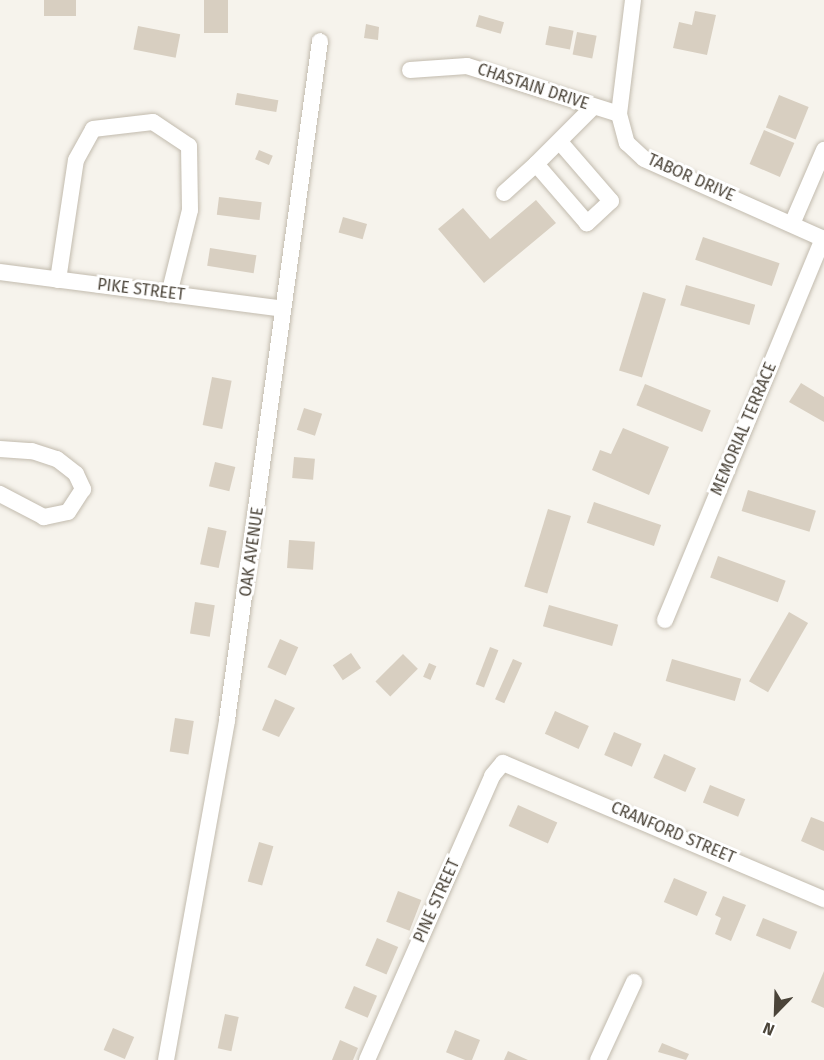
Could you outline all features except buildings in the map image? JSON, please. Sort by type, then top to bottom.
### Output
[{"type":"street","name":"TABOR DRIVE","points":[[633,0],[619,114],[627,143],[644,159],[823,239]]},
{"type":"street","name":"OAK AVENUE","points":[[166,1060],[227,720],[271,421],[282,309],[320,41]]},
{"type":"street","name":"CHASTAIN DRIVE","points":[[410,70],[467,66],[619,114]]},
{"type":"street","points":[[504,193],[560,142],[592,106]]},
{"type":"street","points":[[58,280],[76,160],[93,129],[153,122],[189,146],[190,210],[169,294]]},
{"type":"street","points":[[536,164],[587,223],[611,201],[560,142]]},
{"type":"street","points":[[792,224],[824,150]]},
{"type":"street","name":"MEMORIAL TERRACE","points":[[665,620],[823,239]]},
{"type":"street","name":"PIKE STREET","points":[[0,272],[282,309]]},
{"type":"street","points":[[0,449],[32,451],[57,459],[75,474],[83,489],[68,512],[44,517],[0,494]]},
{"type":"street","name":"PINE STREET","points":[[367,1060],[492,776],[503,763],[521,768]]},
{"type":"street","name":"CRANFORD STREET","points":[[521,768],[824,899]]},
{"type":"street","points":[[598,1060],[634,982]]}]
